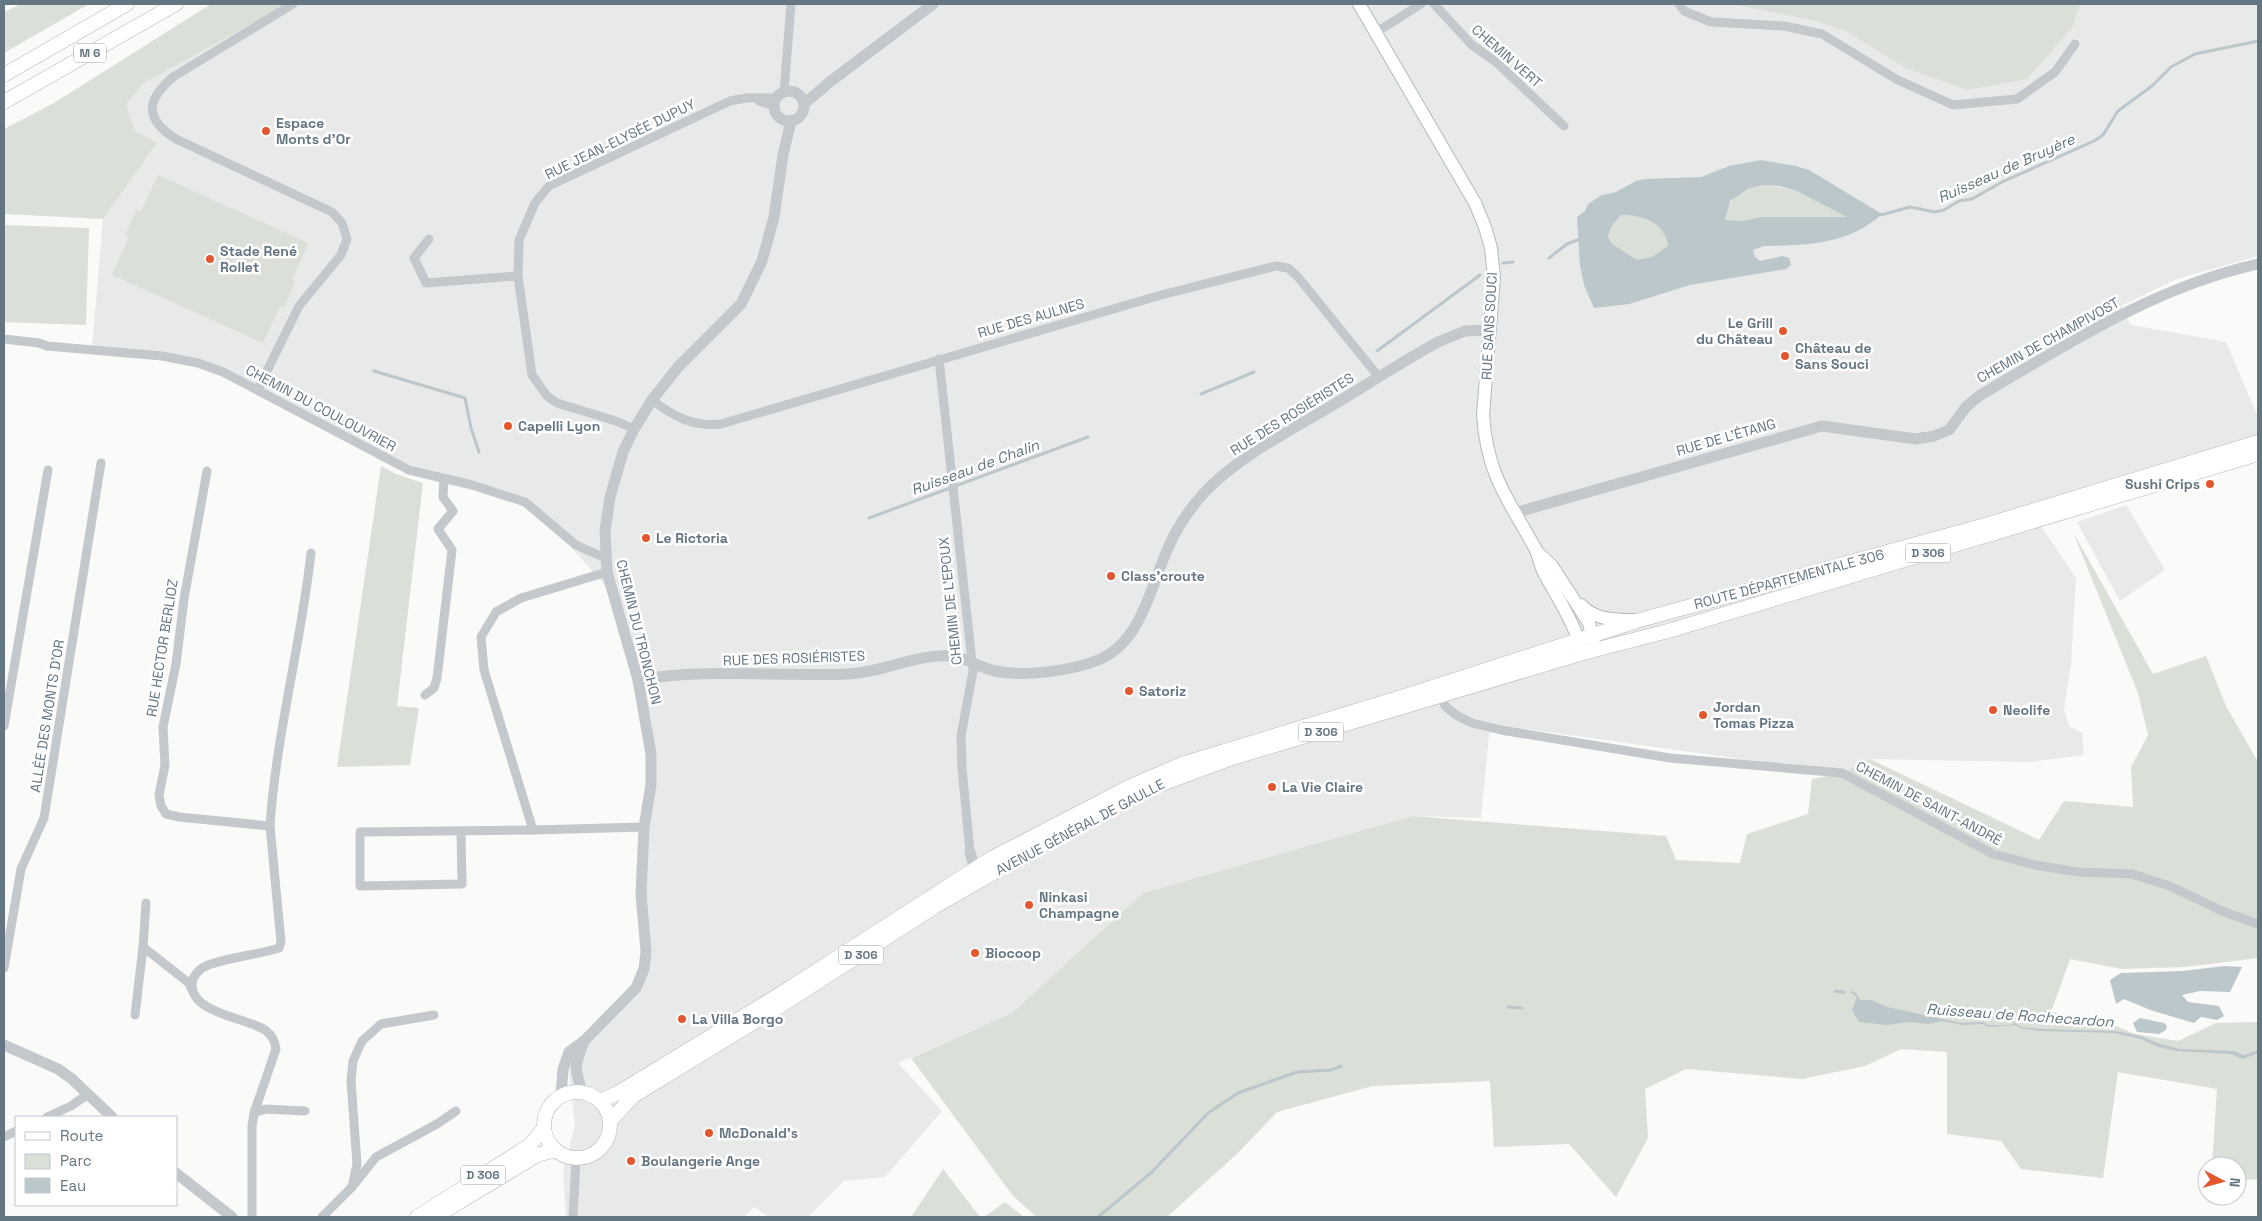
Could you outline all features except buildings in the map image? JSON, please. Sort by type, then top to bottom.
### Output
[{"type":"main road","name":"M 6","points":[[4,75],[127,4]]},
{"type":"main road","name":"M 6","points":[[4,102],[176,4]]},
{"type":"main road","name":"RUE SANS SOUCI","points":[[1359,4],[1470,195],[1485,227],[1491,248],[1494,278],[1483,415],[1484,438],[1495,477],[1536,550],[1542,570],[1572,623],[1591,636]]},
{"type":"main road","name":"ROUTE DÉPARTEMENTALE 306","points":[[1438,691],[1640,620],[1989,524],[2258,442]]},
{"type":"main road","name":"ROUTE DÉPARTEMENTALE 306","points":[[1438,691],[1668,631],[2258,454]]},
{"type":"main road","name":"RUE SANS SOUCI","points":[[1536,550],[1552,566],[1589,623],[1591,636],[1589,651]]},
{"type":"main road","points":[[1572,596],[1587,612],[1601,617],[1640,620]]},
{"type":"main road","name":"AVENUE GÉNÉRAL DE GAULLE","points":[[600,1101],[618,1094],[977,875],[1131,786],[1182,764],[1405,696],[1438,691]]},
{"type":"main road","name":"AVENUE GÉNÉRAL DE GAULLE","points":[[611,1120],[633,1096],[777,1008],[934,907],[977,875]]},
{"type":"main road","points":[[571,1092],[582,1092],[592,1095],[600,1101],[607,1110],[611,1120],[610,1136],[601,1150],[593,1155],[576,1159],[562,1155],[549,1144],[544,1128],[548,1109],[561,1096],[571,1092]]},
{"type":"main road","name":"D 306","points":[[416,1217],[530,1146],[544,1128]]},
{"type":"main road","name":"D 306","points":[[435,1217],[537,1155],[555,1150]]},
{"type":"street","points":[[258,390],[300,306],[341,255],[347,239],[342,223],[332,212],[176,139],[161,130],[153,116],[151,103],[161,87],[173,77],[293,4]]},
{"type":"street","points":[[791,4],[776,112],[786,120],[800,117],[802,100]]},
{"type":"street","points":[[802,100],[831,81],[933,4]]},
{"type":"street","points":[[1375,33],[1421,4]]},
{"type":"street","name":"CHEMIN VERT","points":[[1434,4],[1472,45],[1496,62],[1564,126]]},
{"type":"street","points":[[1678,4],[1684,10],[1711,22],[1784,26],[1822,34],[1896,79],[1953,105],[2017,99],[2055,72],[2075,44]]},
{"type":"street","points":[[778,99],[793,91],[802,100]]},
{"type":"street","name":"RUE JEAN-ELYSÉE DUPUY","points":[[634,429],[616,420],[562,405],[547,396],[532,375],[518,276],[520,240],[535,203],[549,186],[730,101],[746,98],[778,99]]},
{"type":"street","name":"CHEMIN DU TRONCHON","points":[[561,1096],[563,1068],[569,1052],[584,1041],[636,988],[644,970],[646,951],[641,894],[644,827],[651,785],[651,754],[638,680],[607,572],[605,531],[610,497],[620,460],[634,429],[652,400],[678,367],[741,304],[762,261],[774,217],[786,120]]},
{"type":"street","points":[[429,239],[414,258],[426,282],[518,276]]},
{"type":"street","name":"CHEMIN DE CHAMPIVOST","points":[[1948,430],[1966,407],[1979,396],[2088,332],[2179,287],[2214,275],[2258,264]]},
{"type":"street","name":"RUE DES AULNES","points":[[652,400],[679,418],[691,423],[707,426],[722,424],[1161,295],[1276,266],[1288,268],[1298,277],[1378,376]]},
{"type":"street","name":"RUE DES ROSIÉRISTES","points":[[638,680],[704,675],[858,673],[934,656],[952,656],[993,671],[1034,673],[1071,668],[1100,660],[1124,641],[1136,624],[1176,530],[1203,494],[1262,447],[1378,376],[1450,336],[1465,331],[1491,330]]},
{"type":"street","name":"CHEMIN DU COULOUVRIER","points":[[4,340],[180,359],[223,372],[398,465],[525,502],[569,540],[589,552],[605,558]]},
{"type":"street","name":"CHEMIN DE L'EPOUX","points":[[939,359],[972,662],[972,678],[961,736],[970,852],[977,875]]},
{"type":"street","name":"RUE DE L'ÉTANG","points":[[1514,513],[1822,426],[1916,439],[1934,436],[1948,430]]},
{"type":"street","name":"ALLÉE DES MONTS D'OR","points":[[4,968],[22,868],[44,818],[102,464]]},
{"type":"street","points":[[4,726],[48,470]]},
{"type":"street","name":"RUE HECTOR BERLIOZ","points":[[207,471],[184,599],[176,664],[163,727],[165,765],[159,795],[161,806],[166,814],[270,826]]},
{"type":"street","points":[[425,694],[434,688],[437,678],[452,550],[438,529],[453,511],[443,497],[444,479]]},
{"type":"street","points":[[192,990],[192,981],[196,974],[207,965],[279,948],[281,942],[270,826],[276,768],[305,609],[311,553]]},
{"type":"street","points":[[533,830],[484,670],[481,637],[496,612],[521,598],[607,572]]},
{"type":"street","name":"CHEMIN DE SAINT-ANDRÉ","points":[[1438,691],[1445,706],[1456,714],[1472,723],[1501,730],[1670,758],[1842,773],[1993,854],[2035,866],[2078,872],[2132,874],[2170,886],[2222,911],[2258,924]]},
{"type":"street","points":[[461,831],[462,884],[360,886],[360,832],[644,827]]},
{"type":"street","points":[[135,1015],[146,903]]},
{"type":"street","points":[[143,947],[189,983],[199,1002],[265,1030],[274,1039],[276,1049],[254,1113],[252,1126],[252,1217]]},
{"type":"street","points":[[352,1187],[357,1164],[350,1081],[353,1061],[362,1041],[381,1024],[434,1015]]},
{"type":"street","name":"CHEMIN DU TRONCHON","points":[[582,1092],[576,1077],[576,1064],[584,1041]]},
{"type":"street","points":[[4,1045],[58,1069],[111,1116]]},
{"type":"street","points":[[49,1116],[71,1106],[88,1094]]},
{"type":"street","points":[[254,1113],[265,1109],[305,1111]]},
{"type":"street","points":[[322,1217],[352,1187],[376,1157],[437,1124],[456,1111]]},
{"type":"street","points":[[4,1138],[15,1132]]},
{"type":"street","points":[[573,1217],[576,1159]]},
{"type":"street","points":[[178,1175],[232,1217]]},
{"type":"shaded area","points":[[288,4],[2258,4],[2258,256],[2177,279],[2121,306],[2131,325],[2226,342],[2258,417],[2258,442],[2039,523],[2076,578],[2071,665],[2064,710],[2069,726],[2082,733],[2084,755],[2031,762],[1870,759],[1842,773],[1490,724],[1481,818],[1413,816],[1143,893],[1012,1013],[898,1063],[942,1111],[885,1177],[844,1181],[808,1217],[769,1217],[754,1207],[744,1217],[566,1217],[563,1171],[575,1126],[568,1066],[584,1041],[644,969],[644,827],[653,750],[613,594],[531,502],[516,494],[400,462],[206,365],[92,349],[103,219],[157,143],[133,130],[126,104],[144,83]]},
{"type":"shaded area","points":[[2126,505],[2165,570],[2120,601],[2077,522]]},
{"type":"green space","points":[[21,4],[89,4],[4,53],[4,12]]},
{"type":"green space","points":[[211,4],[288,4],[144,83],[126,104],[134,130],[157,143],[103,219],[4,214],[4,129],[54,103]]},
{"type":"green space","points":[[1731,4],[2080,4],[2072,28],[2027,79],[1968,90],[1907,69],[1846,31],[1812,20]]},
{"type":"green space","name":"Stade René Rollet","points":[[158,175],[308,243],[292,280],[295,282],[284,308],[280,306],[263,343],[112,275],[129,237],[125,235],[137,210],[141,212]]},
{"type":"green space","points":[[1762,185],[1796,192],[1848,216],[1761,217],[1743,221],[1725,220],[1729,205],[1737,196],[1742,192]]},
{"type":"green space","points":[[1621,215],[1637,216],[1651,222],[1662,231],[1668,246],[1654,256],[1637,260],[1612,244],[1608,237],[1611,227]]},
{"type":"green space","points":[[4,225],[89,228],[86,325],[4,322]]},
{"type":"green space","points":[[381,466],[396,474],[423,483],[397,706],[419,708],[410,765],[337,767]]},
{"type":"green space","points":[[2073,532],[2153,674],[2206,656],[2226,706],[2258,762],[2258,958],[2185,967],[2122,969],[2070,959],[2051,1012],[2108,1023],[2135,1034],[2178,1041],[2216,1023],[2258,1022],[2258,1179],[2247,1180],[2247,1156],[2213,1156],[2217,1089],[2118,1072],[2103,1178],[2021,1169],[2001,1141],[1947,1134],[1947,1052],[1901,1049],[1865,1066],[1802,1079],[1686,1069],[1645,1089],[1648,1138],[1616,1197],[1569,1144],[1494,1147],[1490,1081],[1373,1086],[1277,1112],[1238,1153],[1167,1217],[1037,1217],[1013,1196],[911,1058],[1012,1013],[1143,893],[1413,816],[1666,836],[1676,860],[1740,863],[1747,834],[1808,814],[1812,779],[1842,773],[1870,759],[2039,840],[2064,801],[2133,807],[2131,767],[2148,735],[2138,693]]},
{"type":"green space","points":[[943,1169],[980,1217],[911,1217]]},
{"type":"green space","points":[[1005,1202],[1024,1217],[984,1217]]},
{"type":"water","points":[[1761,160],[1809,170],[1882,214],[1855,232],[1841,237],[1811,244],[1764,246],[1753,250],[1755,257],[1760,261],[1783,256],[1789,258],[1791,265],[1786,269],[1690,285],[1629,304],[1594,308],[1584,285],[1580,265],[1577,217],[1585,211],[1588,204],[1602,195],[1616,192],[1636,181],[1701,177],[1729,166]],"holes":[[[1762,185],[1780,186],[1799,192],[1847,217],[1761,217],[1743,221],[1725,220],[1730,201],[1748,189]],[[1621,215],[1637,216],[1651,222],[1662,231],[1668,246],[1652,257],[1637,260],[1612,244],[1608,237],[1611,227]]]},
{"type":"water","points":[[2225,966],[2242,967],[2230,992],[2200,991],[2182,995],[2188,1002],[2219,1006],[2224,1016],[2217,1020],[2201,1017],[2194,1023],[2150,1010],[2124,999],[2116,1004],[2110,980],[2121,973],[2182,971]]},
{"type":"water","points":[[1852,991],[1857,994],[1860,1000],[1872,1000],[1887,1007],[1961,1023],[1984,1022],[1988,1025],[2010,1025],[2015,1023],[2021,1027],[2041,1029],[2116,1031],[2141,1036],[2157,1043],[2180,1049],[2233,1051],[2245,1055],[2258,1050],[2258,1053],[2243,1059],[2231,1054],[2177,1051],[2115,1033],[2041,1031],[2020,1028],[2016,1025],[1988,1027],[1983,1024],[1963,1025],[1942,1021],[1929,1024],[1908,1022],[1887,1025],[1859,1022],[1852,1010],[1857,997],[1850,992]]},
{"type":"water","points":[[2140,1018],[2164,1023],[2167,1026],[2166,1030],[2159,1034],[2137,1032],[2133,1023]]},
{"type":"waterway","name":"Ruisseau de Bruyère","points":[[1881,215],[1910,207],[1935,212],[1944,210],[1959,201],[1972,199],[2002,182],[2094,141],[2103,135],[2118,111],[2152,86],[2171,67],[2195,54],[2258,41]]},
{"type":"waterway","name":"Ruisseau de Bruyère","points":[[1549,258],[1567,244],[1580,239],[1583,240]]},
{"type":"waterway","name":"Ruisseau de Chalin","points":[[1503,263],[1513,262]]},
{"type":"waterway","name":"Ruisseau de Chalin","points":[[1377,351],[1480,275]]},
{"type":"waterway","name":"Ruisseau de Chalin","points":[[374,371],[465,398],[471,428],[479,452]]},
{"type":"waterway","name":"Ruisseau de Chalin","points":[[1201,394],[1254,372]]},
{"type":"waterway","name":"Ruisseau de Chalin","points":[[869,518],[1088,437]]},
{"type":"waterway","name":"Ruisseau de Rochecardon","points":[[1835,991],[1844,992]]},
{"type":"waterway","name":"Ruisseau de Rochecardon","points":[[1508,1007],[1522,1008]]},
{"type":"waterway","name":"Ruisseau de Rochecardon","points":[[1098,1217],[1152,1172],[1208,1113],[1238,1093],[1297,1072],[1331,1070],[1341,1066]]},
{"type":"place","name":"Espace Monts d'Or","points":[[266,131]]},
{"type":"place","name":"Stade René Rollet","points":[[210,259]]},
{"type":"place","name":"Le Grill du Château","points":[[1783,331]]},
{"type":"place","name":"Château de Sans Souci","points":[[1785,356]]},
{"type":"place","name":"Capelli Lyon","points":[[508,426]]},
{"type":"place","name":"Sushi Crips","points":[[2210,484]]},
{"type":"place","name":"Le Rictoria","points":[[646,538]]},
{"type":"place","name":"Class'croute","points":[[1111,576]]},
{"type":"place","name":"Satoriz","points":[[1129,691]]},
{"type":"place","name":"Neolife","points":[[1993,710]]},
{"type":"place","name":"Jordan Tomas Pizza","points":[[1703,715]]},
{"type":"place","name":"La Vie Claire","points":[[1272,787]]},
{"type":"place","name":"Ninkasi Champagne","points":[[1029,905]]},
{"type":"place","name":"Biocoop","points":[[975,953]]},
{"type":"place","name":"La Villa Borgo","points":[[682,1019]]},
{"type":"place","name":"McDonald's","points":[[709,1133]]},
{"type":"place","name":"Boulangerie Ange","points":[[631,1161]]}]
